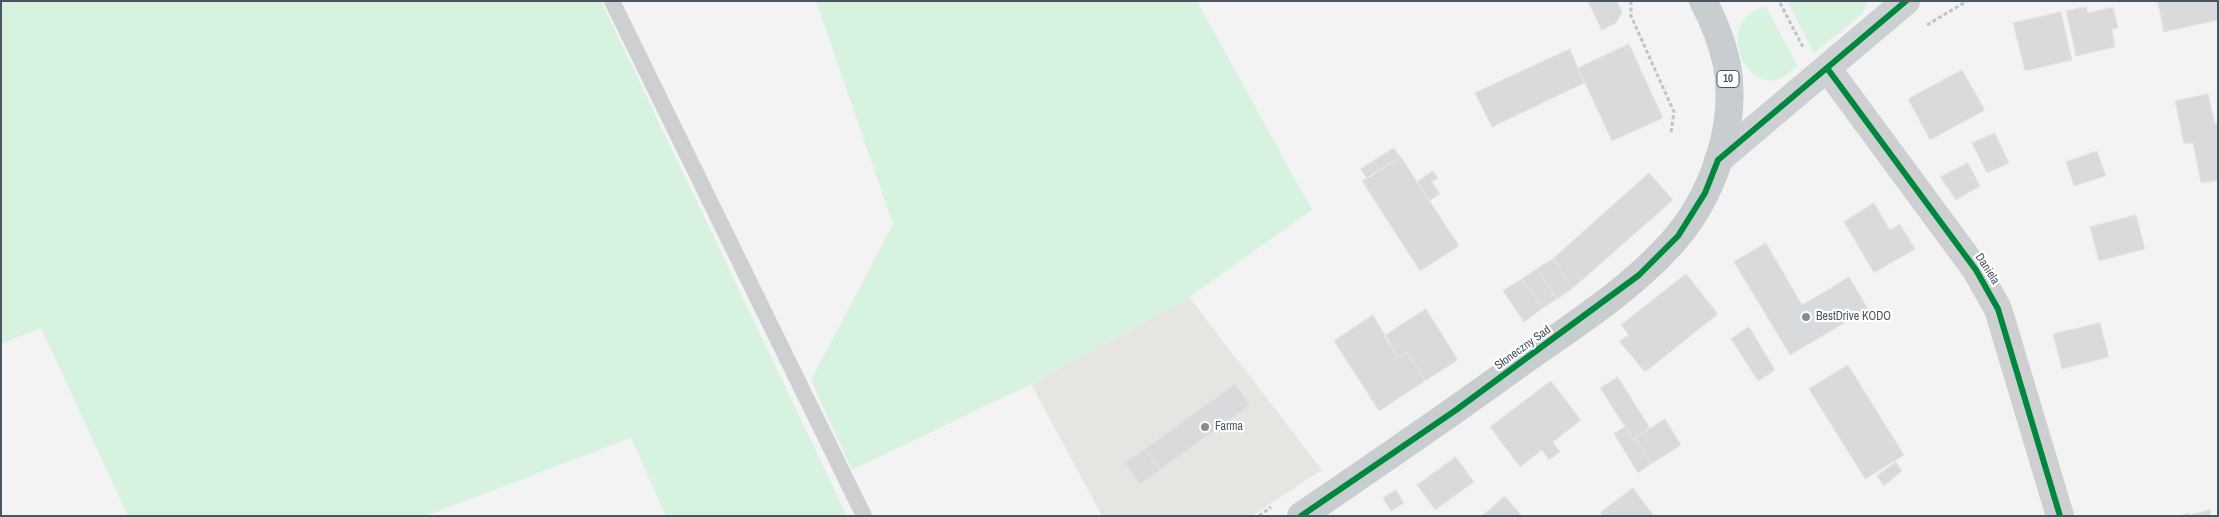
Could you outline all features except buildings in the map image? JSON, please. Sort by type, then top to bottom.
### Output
[{"type":"main road","name":"Słoneczny Sad","points":[[1302,516],[1456,410],[1598,307],[1638,275],[1678,236],[1704,193],[1718,160],[1727,121],[1729,85],[1722,46],[1703,1]]},
{"type":"street","points":[[1718,160],[1906,1]]},
{"type":"street","name":"Daniela","points":[[1827,68],[1976,270],[1998,308],[2060,516]]},
{"type":"lane","points":[[612,1],[864,516]]},
{"type":"path","points":[[1631,1],[1631,16],[1674,112],[1671,132]]},
{"type":"path","points":[[1780,3],[1805,52]]},
{"type":"shaded area","points":[[1189,297],[1322,470],[1252,516],[1102,516],[1031,384]]},
{"type":"green space","points":[[1,1],[601,1],[847,516],[666,516],[631,438],[425,516],[128,516],[41,328],[1,344]]},
{"type":"green space","points":[[816,1],[1197,1],[1312,210],[1181,303],[1031,384],[852,470],[811,380],[893,224]]},
{"type":"green space","points":[[1787,1],[1868,1],[1862,14],[1814,53]]},
{"type":"green space","points":[[1765,6],[1798,66],[1775,80],[1764,80],[1755,75],[1742,58],[1739,48],[1738,37],[1740,27],[1745,18]]},
{"type":"cycle path","points":[[1301,516],[1456,410],[1639,275],[1678,236],[1705,193],[1718,160],[1906,1]]},
{"type":"cycle path","points":[[1827,68],[1976,270],[1998,309],[2060,516]]},
{"type":"place","name":"BestDrive KODO","points":[[1806,317]]},
{"type":"place","name":"Farma","points":[[1205,427]]}]
